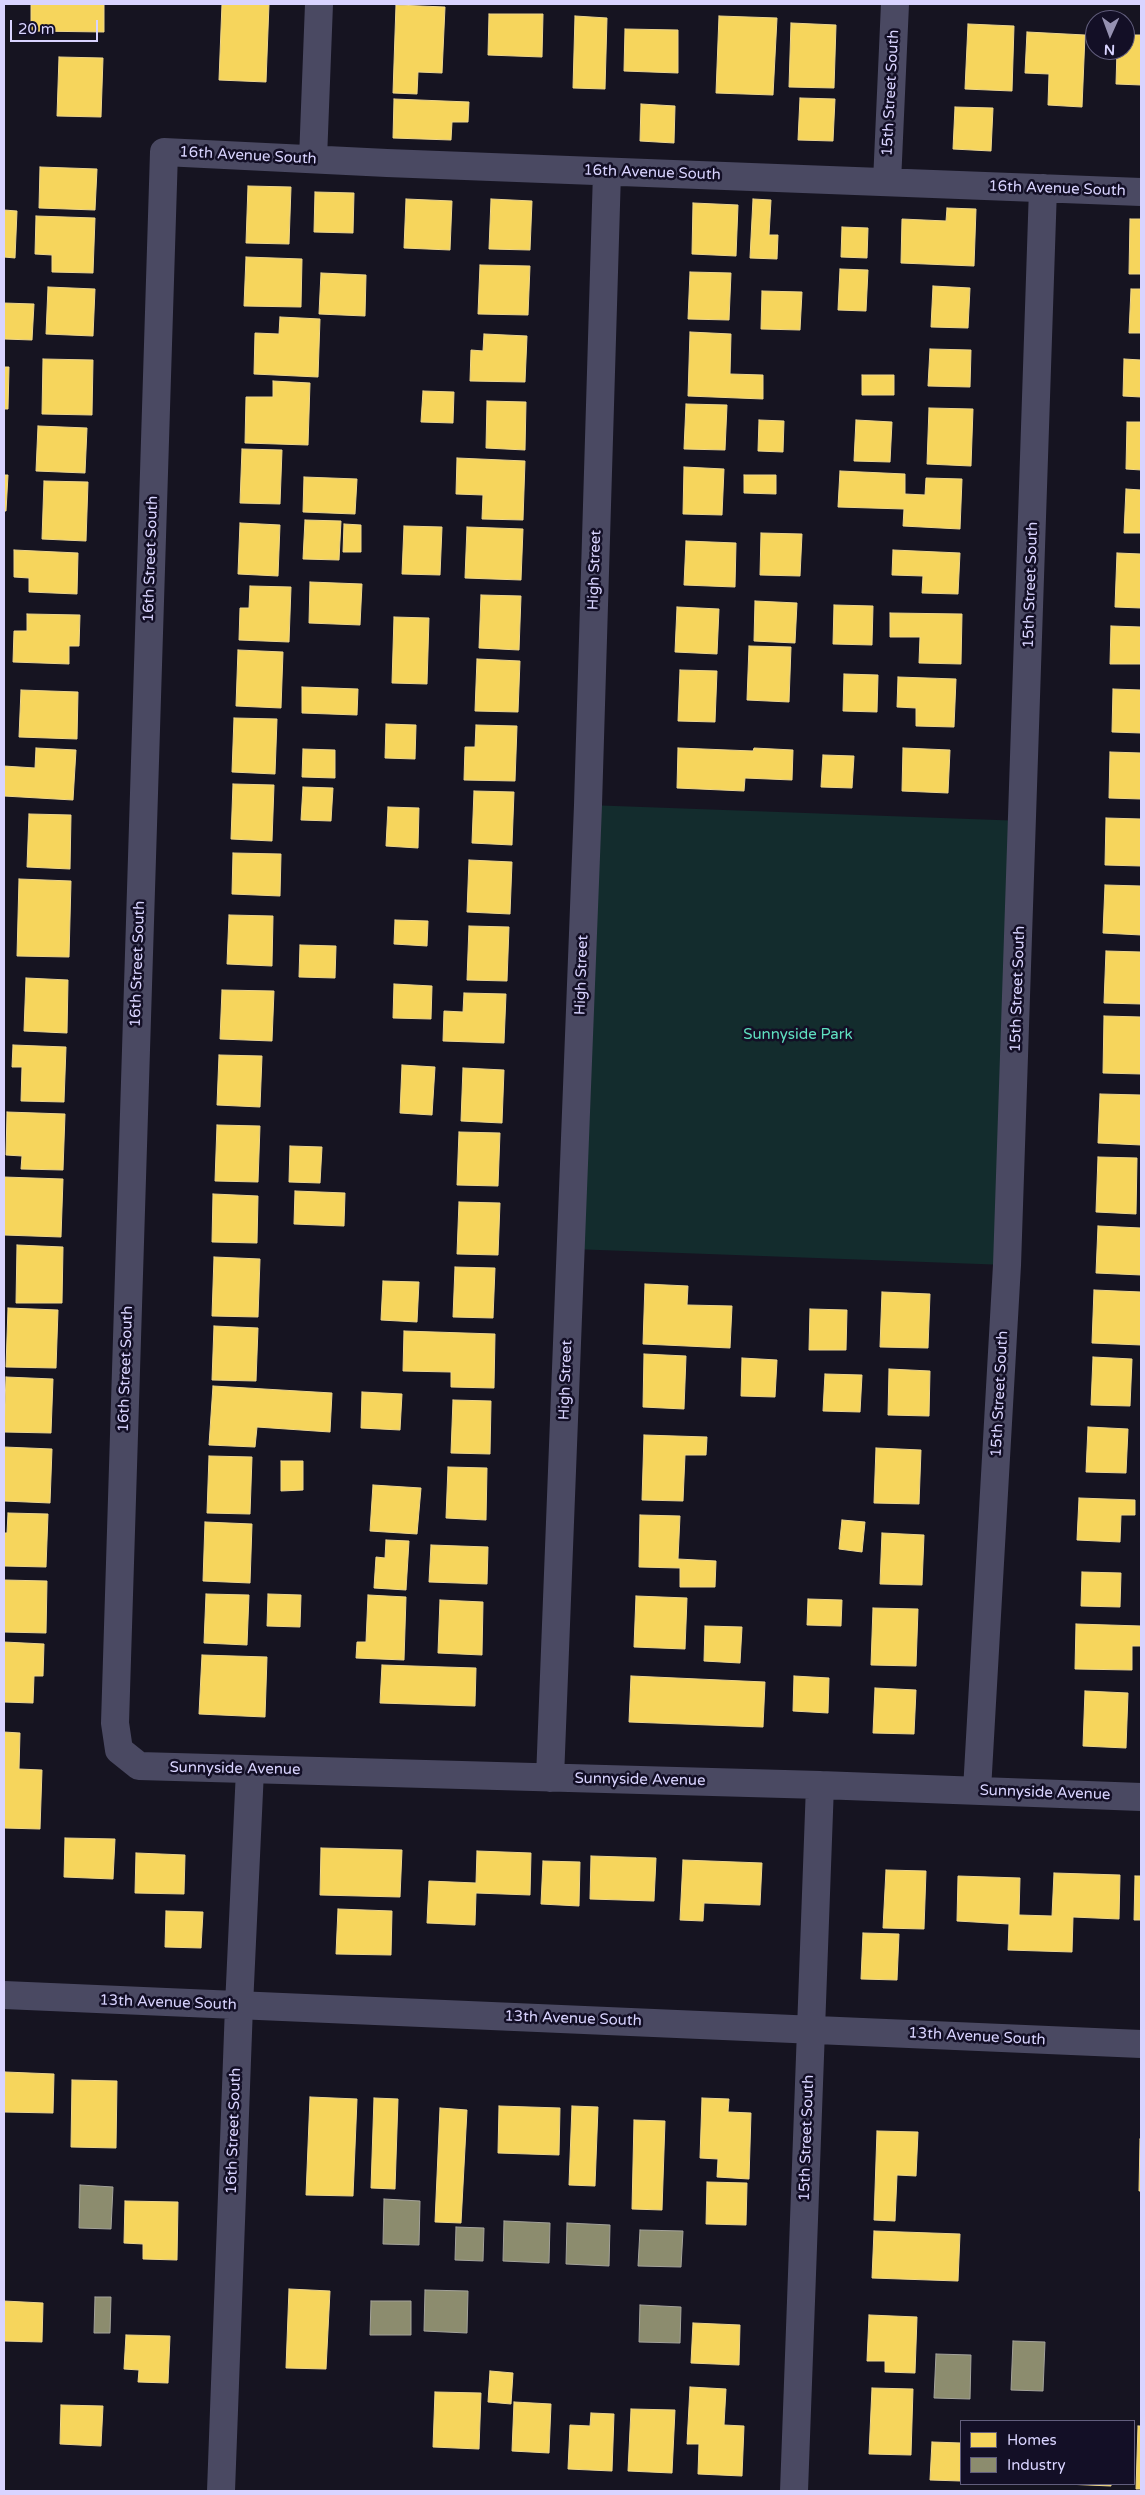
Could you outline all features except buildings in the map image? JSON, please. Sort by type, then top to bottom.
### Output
[{"type":"street","points":[[313,159],[319,4]]},
{"type":"street","name":"15th Street South","points":[[887,182],[895,4]]},
{"type":"street","name":"16th Avenue South","points":[[164,152],[607,172],[1141,192]]},
{"type":"street","name":"16th Street South","points":[[139,1766],[119,1750],[115,1723],[164,152]]},
{"type":"street","name":"High Street","points":[[550,1778],[588,805],[607,172]]},
{"type":"street","name":"15th Street South","points":[[977,1790],[1008,1265],[1044,188]]},
{"type":"street","name":"Sunnyside Avenue","points":[[139,1766],[1141,1796]]},
{"type":"street","name":"16th Street South","points":[[222,2491],[239,2006],[250,1770]]},
{"type":"street","name":"15th Street South","points":[[794,2491],[803,2298],[810,2029],[820,1785]]},
{"type":"street","name":"13th Avenue South","points":[[4,1995],[1141,2044]]},
{"type":"green space","name":"Sunnyside Park","points":[[588,805],[1024,821],[1007,1265],[572,1249]]}]
